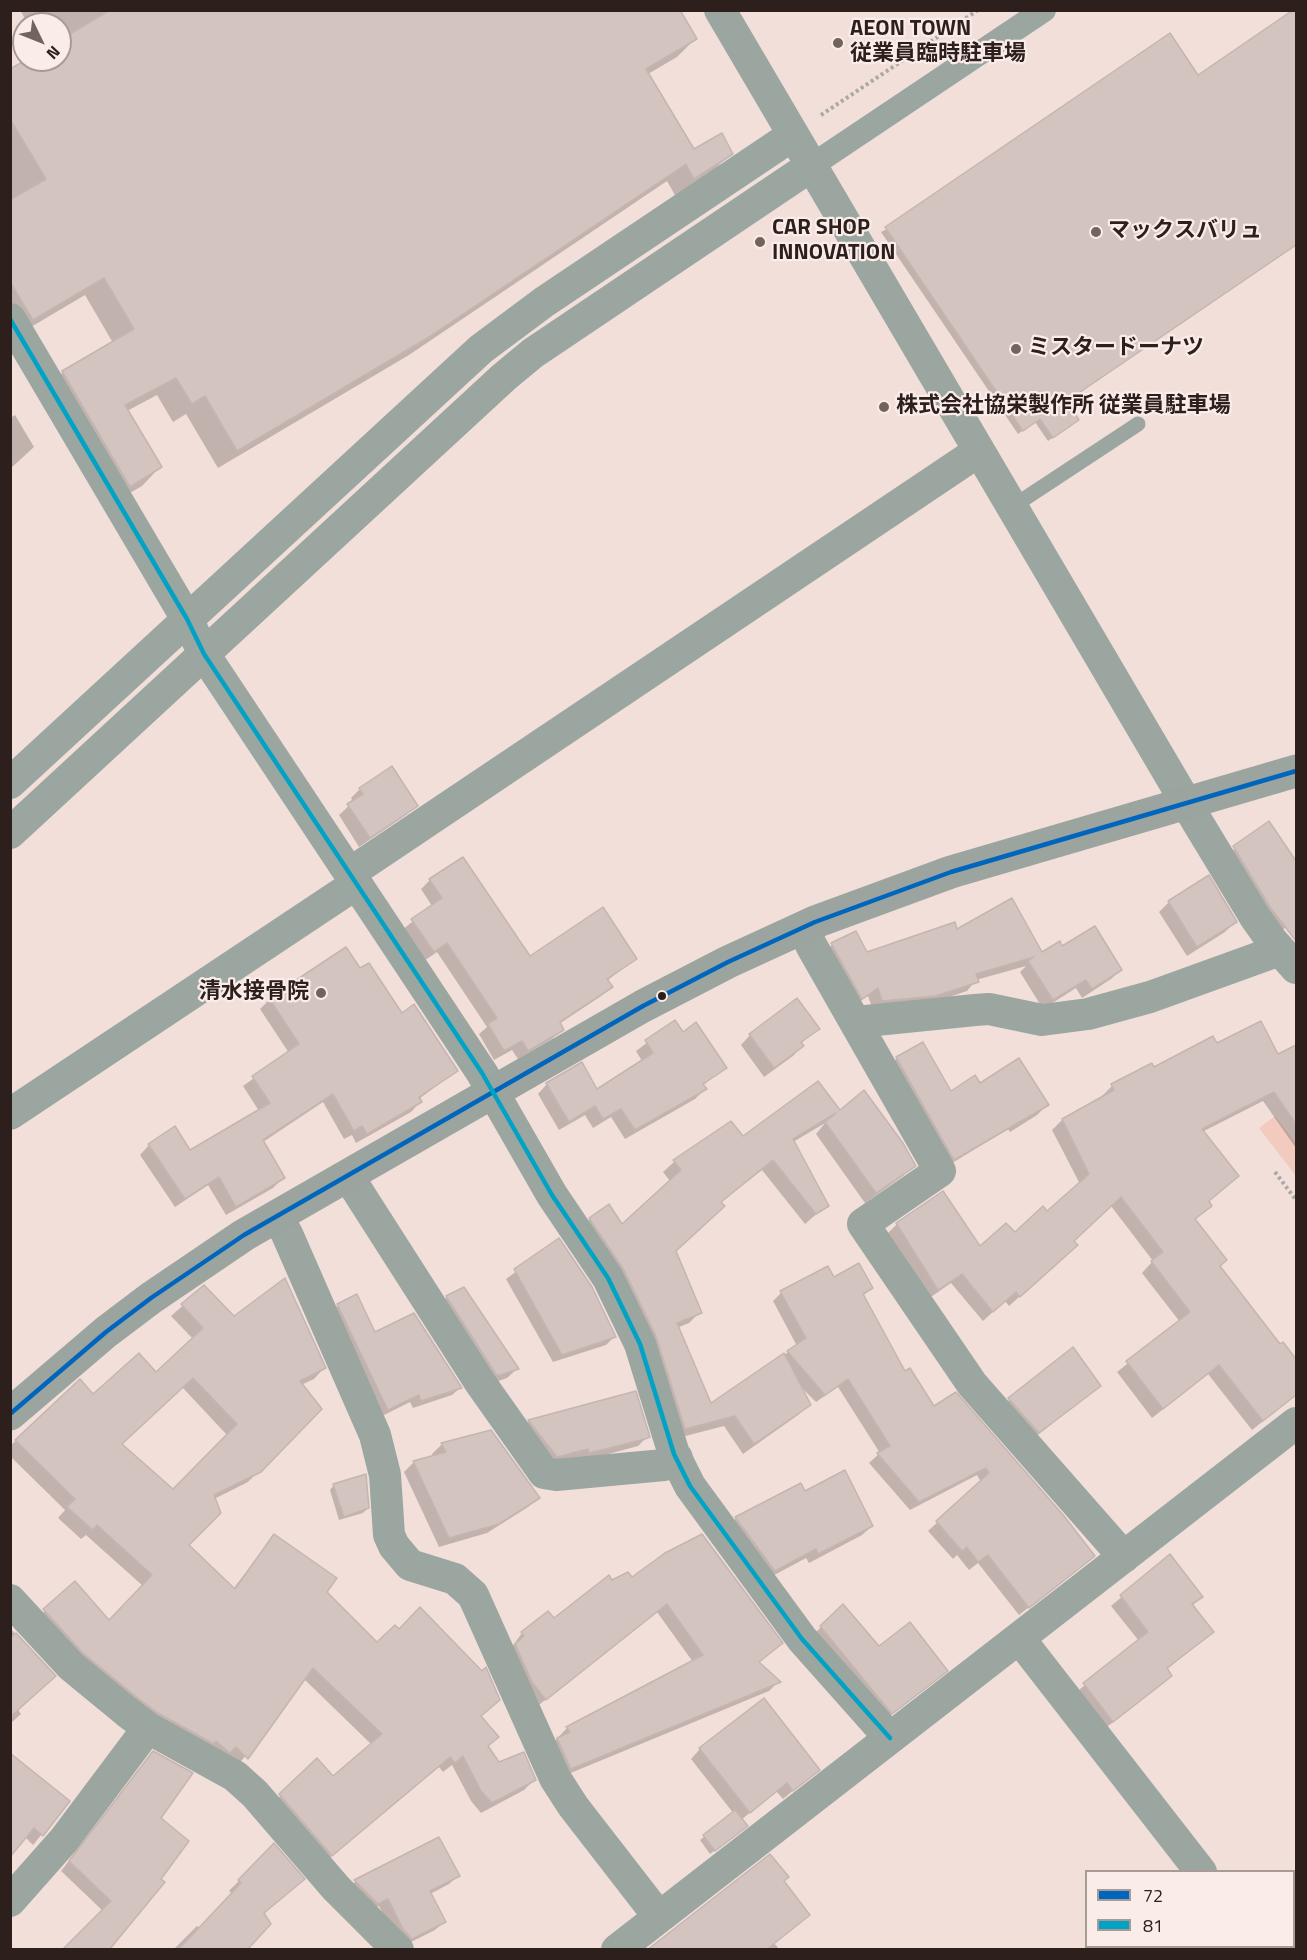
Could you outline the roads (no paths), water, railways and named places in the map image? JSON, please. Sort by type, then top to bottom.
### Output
[{"type":"main road","points":[[10,1414],[62,1368],[151,1298],[244,1235],[686,983],[804,927],[951,872],[1296,771]]},
{"type":"street","points":[[720,10],[1255,917],[1291,952],[1139,1000],[1067,1018],[1042,1020],[989,1010],[975,1010],[866,1021],[857,1026]]},
{"type":"street","points":[[10,833],[476,402],[534,354],[1044,10]]},
{"type":"street","points":[[10,783],[496,337],[793,135]]},
{"type":"street","points":[[10,319],[187,620],[204,654],[493,1093],[552,1195],[620,1299],[640,1344],[676,1458],[696,1495],[781,1613],[890,1738]]},
{"type":"street","points":[[10,1114],[979,451]]},
{"type":"street","points":[[804,927],[857,1026],[940,1171],[863,1224],[972,1384],[1124,1557]]},
{"type":"street","points":[[348,1176],[479,1381],[544,1473],[556,1475],[664,1465],[676,1458]]},
{"type":"street","points":[[277,1216],[297,1255],[375,1435],[385,1475],[389,1534],[394,1546],[410,1565],[454,1579],[473,1595],[555,1778],[573,1806],[659,1917]]},
{"type":"street","points":[[617,1950],[1296,1423]]},
{"type":"street","points":[[10,1600],[71,1666],[148,1728],[235,1776],[255,1794],[336,1888],[398,1950]]},
{"type":"street","points":[[1019,1638],[1198,1870]]},
{"type":"street","points":[[10,1901],[64,1840],[148,1728]]},
{"type":"lane","points":[[1012,507],[1138,424]]},
{"type":"place","name":"AEON TOWN 従業員臨時駐車場","points":[[838,43]]},
{"type":"place","name":"マックスバリュ","points":[[1096,232]]},
{"type":"place","name":"CAR SHOP INNOVATION","points":[[760,242]]},
{"type":"place","name":"ミスタードーナツ","points":[[1016,349]]},
{"type":"place","name":"株式会社協栄製作所 従業員駐車場","points":[[884,407]]},
{"type":"place","name":"清水接骨院","points":[[321,993]]}]
